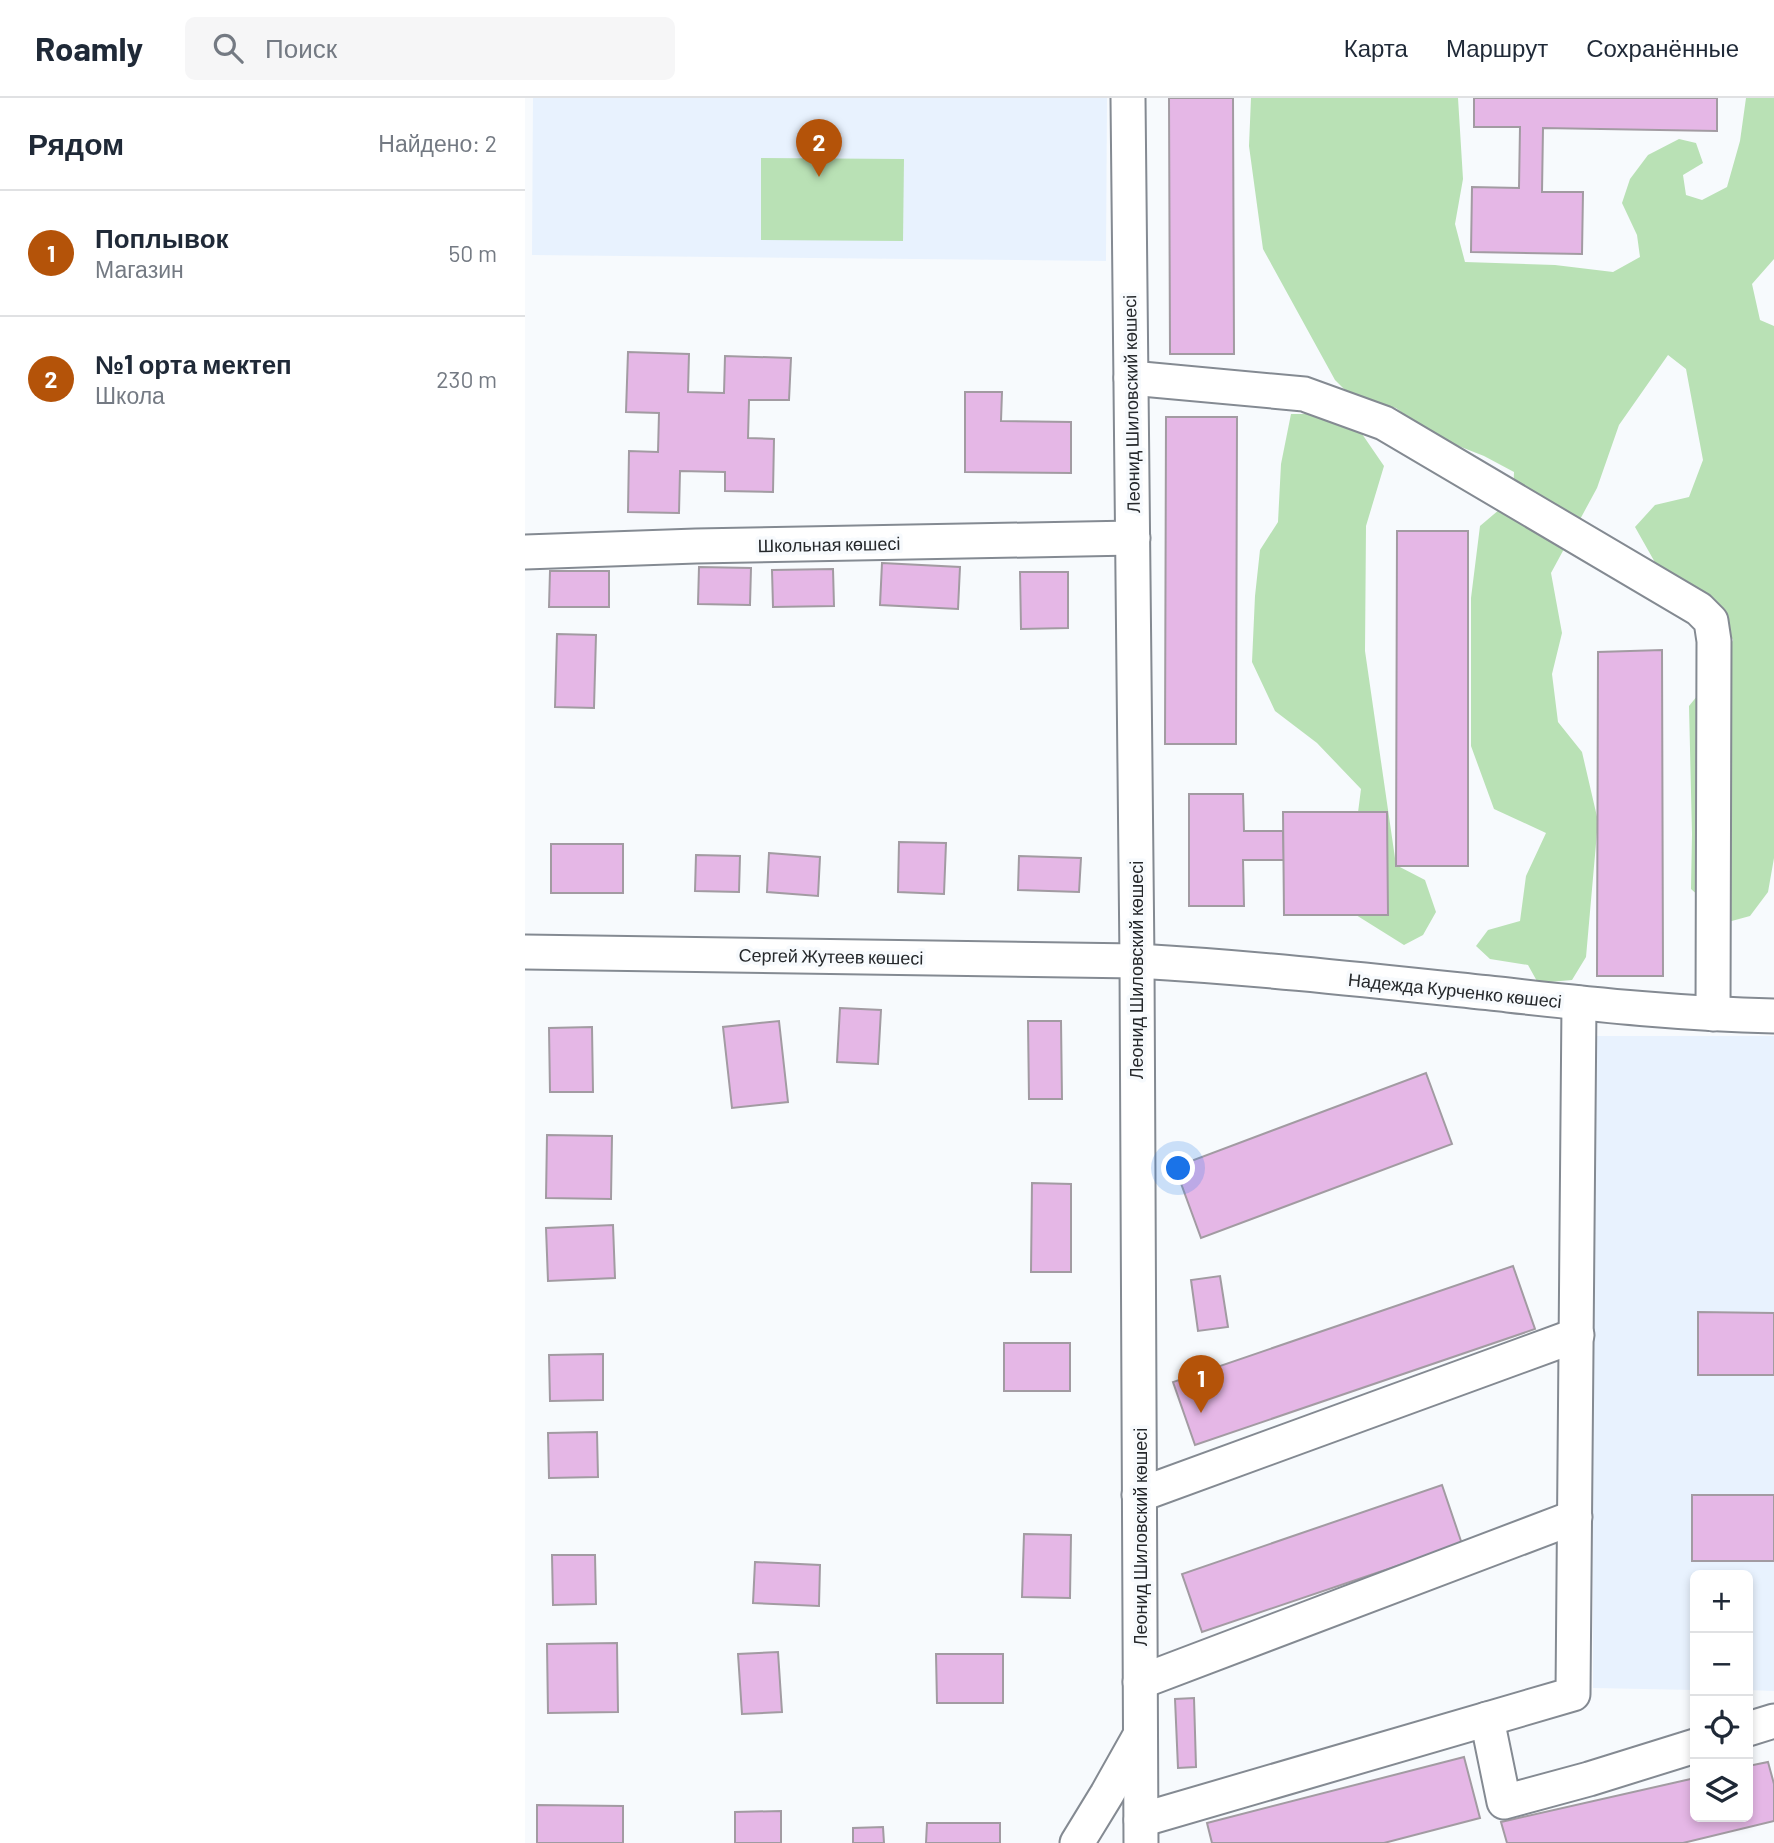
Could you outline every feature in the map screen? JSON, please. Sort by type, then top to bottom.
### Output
[{"type":"street","name":"Леонид Шиловский көшесі","points":[[1128,98],[1137,961],[1141,1831]]},
{"type":"street","points":[[1131,378],[1304,394],[1384,423],[1699,609],[1711,621],[1714,641],[1713,1014]]},
{"type":"street","name":"Школьная көшесі","points":[[525,552],[1133,538]]},
{"type":"street","name":"Сергей Жутеев көшесі","points":[[525,952],[1137,961]]},
{"type":"street","name":"Надежда Курченко көшесі","points":[[1137,961],[1232,967],[1579,1003],[1774,1016]]},
{"type":"street","points":[[1141,1831],[1487,1719],[1573,1694],[1579,1003]]},
{"type":"street","points":[[1139,1495],[1577,1335]]},
{"type":"street","points":[[1140,1682],[1575,1517]]},
{"type":"street","points":[[1487,1719],[1504,1802],[1690,1748]]},
{"type":"street","points":[[1753,1727],[1774,1721]]},
{"type":"street","points":[[1077,1843],[1140,1734]]},
{"type":"shaded area","points":[[533,98],[1107,98],[1106,261],[532,255]]},
{"type":"shaded area","points":[[1592,1036],[1774,1036],[1774,1691],[1753,1690],[1753,1570],[1690,1570],[1690,1690],[1593,1688]]},
{"type":"green space","points":[[1251,98],[1458,98],[1463,179],[1455,224],[1465,262],[1555,265],[1613,272],[1640,257],[1637,235],[1622,203],[1630,179],[1648,155],[1679,139],[1696,143],[1703,163],[1683,175],[1686,195],[1702,200],[1727,187],[1740,141],[1746,98],[1774,98],[1774,259],[1752,284],[1760,320],[1774,326],[1774,858],[1768,892],[1750,916],[1728,922],[1691,889],[1689,706],[1715,674],[1733,640],[1718,612],[1670,589],[1635,527],[1655,505],[1689,497],[1703,460],[1686,369],[1668,355],[1619,425],[1597,488],[1551,573],[1562,633],[1552,674],[1558,722],[1582,752],[1598,821],[1586,957],[1572,980],[1538,983],[1528,965],[1490,959],[1476,946],[1488,930],[1520,921],[1526,876],[1546,833],[1494,809],[1471,746],[1471,598],[1480,526],[1513,498],[1514,472],[1484,456],[1433,436],[1396,408],[1351,396],[1335,380],[1263,249],[1249,146]]},
{"type":"green space","points":[[761,158],[904,159],[903,241],[761,240]]},
{"type":"green space","points":[[1291,414],[1316,414],[1360,431],[1384,466],[1366,526],[1365,651],[1396,865],[1425,880],[1436,912],[1423,935],[1404,945],[1356,915],[1345,881],[1361,789],[1317,743],[1275,711],[1252,662],[1260,550],[1278,522],[1281,464]]},
{"type":"building","points":[[1169,98],[1233,98],[1234,354],[1170,354]]},
{"type":"building","points":[[1474,98],[1717,98],[1717,131],[1543,128],[1542,192],[1583,192],[1582,254],[1471,252],[1472,187],[1519,188],[1520,127],[1474,127]]},
{"type":"building","points":[[628,352],[689,354],[688,392],[724,393],[725,356],[791,358],[789,400],[749,400],[748,438],[774,439],[773,492],[725,491],[725,472],[680,471],[679,513],[628,512],[629,451],[658,452],[659,413],[626,412]]},
{"type":"building","points":[[965,392],[1002,392],[1001,421],[1071,422],[1071,473],[965,472]]},
{"type":"building","points":[[1166,417],[1237,417],[1236,744],[1165,744]]},
{"type":"building","points":[[1397,531],[1468,531],[1468,866],[1396,866]]},
{"type":"building","points":[[882,563],[960,567],[958,609],[880,605]]},
{"type":"building","points":[[699,567],[751,568],[750,605],[698,604]]},
{"type":"building","points":[[833,569],[834,606],[773,607],[772,570]]},
{"type":"building","points":[[550,571],[609,571],[609,607],[549,607]]},
{"type":"building","points":[[1020,572],[1068,572],[1068,628],[1021,629]]},
{"type":"building","points":[[557,634],[596,635],[594,708],[555,707]]},
{"type":"building","points":[[1662,650],[1663,976],[1597,976],[1598,652]]},
{"type":"building","points":[[1189,794],[1243,794],[1244,831],[1283,831],[1284,860],[1243,860],[1244,906],[1189,906]]},
{"type":"building","points":[[1283,812],[1387,812],[1388,915],[1284,915]]},
{"type":"building","points":[[899,842],[946,843],[944,894],[898,892]]},
{"type":"building","points":[[551,844],[623,844],[623,893],[551,893]]},
{"type":"building","points":[[769,853],[820,857],[818,896],[767,892]]},
{"type":"building","points":[[696,855],[740,856],[739,892],[695,891]]},
{"type":"building","points":[[1019,856],[1081,858],[1079,892],[1018,890]]},
{"type":"building","points":[[840,1008],[881,1010],[878,1064],[837,1062]]},
{"type":"building","points":[[779,1021],[788,1102],[732,1108],[723,1027]]},
{"type":"building","points":[[1028,1021],[1061,1021],[1062,1099],[1029,1099]]},
{"type":"building","points":[[592,1027],[593,1092],[550,1092],[549,1028]]},
{"type":"building","points":[[1426,1073],[1452,1144],[1201,1238],[1175,1167]]},
{"type":"building","points":[[547,1135],[612,1136],[611,1199],[546,1198]]},
{"type":"building","points":[[1032,1183],[1071,1184],[1071,1272],[1031,1272]]},
{"type":"building","points":[[613,1225],[615,1278],[548,1281],[546,1228]]},
{"type":"building","points":[[1513,1266],[1535,1329],[1195,1445],[1173,1382]]},
{"type":"building","points":[[1220,1276],[1228,1327],[1198,1331],[1191,1280]]},
{"type":"building","points":[[1698,1312],[1774,1313],[1774,1375],[1698,1375]]},
{"type":"building","points":[[1004,1343],[1070,1343],[1070,1391],[1004,1391]]},
{"type":"building","points":[[603,1354],[603,1400],[550,1401],[549,1355]]},
{"type":"building","points":[[597,1432],[598,1477],[549,1478],[548,1433]]},
{"type":"building","points":[[1442,1485],[1462,1544],[1202,1632],[1182,1574]]},
{"type":"building","points":[[1692,1495],[1774,1495],[1774,1561],[1692,1561]]},
{"type":"building","points":[[1024,1534],[1071,1535],[1070,1598],[1022,1597]]},
{"type":"building","points":[[552,1555],[595,1555],[596,1604],[553,1605]]},
{"type":"building","points":[[755,1562],[820,1565],[819,1606],[753,1603]]},
{"type":"building","points":[[617,1643],[618,1712],[548,1713],[547,1644]]},
{"type":"building","points":[[778,1652],[782,1712],[742,1714],[738,1654]]},
{"type":"building","points":[[936,1654],[1003,1654],[1003,1703],[937,1703]]},
{"type":"building","points":[[1194,1698],[1196,1767],[1178,1768],[1175,1699]]},
{"type":"building","points":[[1464,1757],[1480,1818],[1384,1843],[1212,1843],[1207,1823]]},
{"type":"building","points":[[1768,1762],[1774,1784],[1774,1821],[1683,1843],[1507,1843],[1501,1822],[1690,1779],[1690,1822],[1753,1822],[1753,1765]]},
{"type":"building","points":[[537,1805],[623,1806],[623,1843],[537,1843]]},
{"type":"building","points":[[781,1811],[781,1843],[735,1843],[735,1812]]},
{"type":"building","points":[[927,1823],[1000,1823],[1000,1843],[926,1843]]},
{"type":"building","points":[[883,1827],[884,1843],[853,1843],[853,1828]]},
{"type":"place","name":"№1 орта мектеп","points":[[819,177]]},
{"type":"place","name":"Поплывок","points":[[1201,1413]]}]
